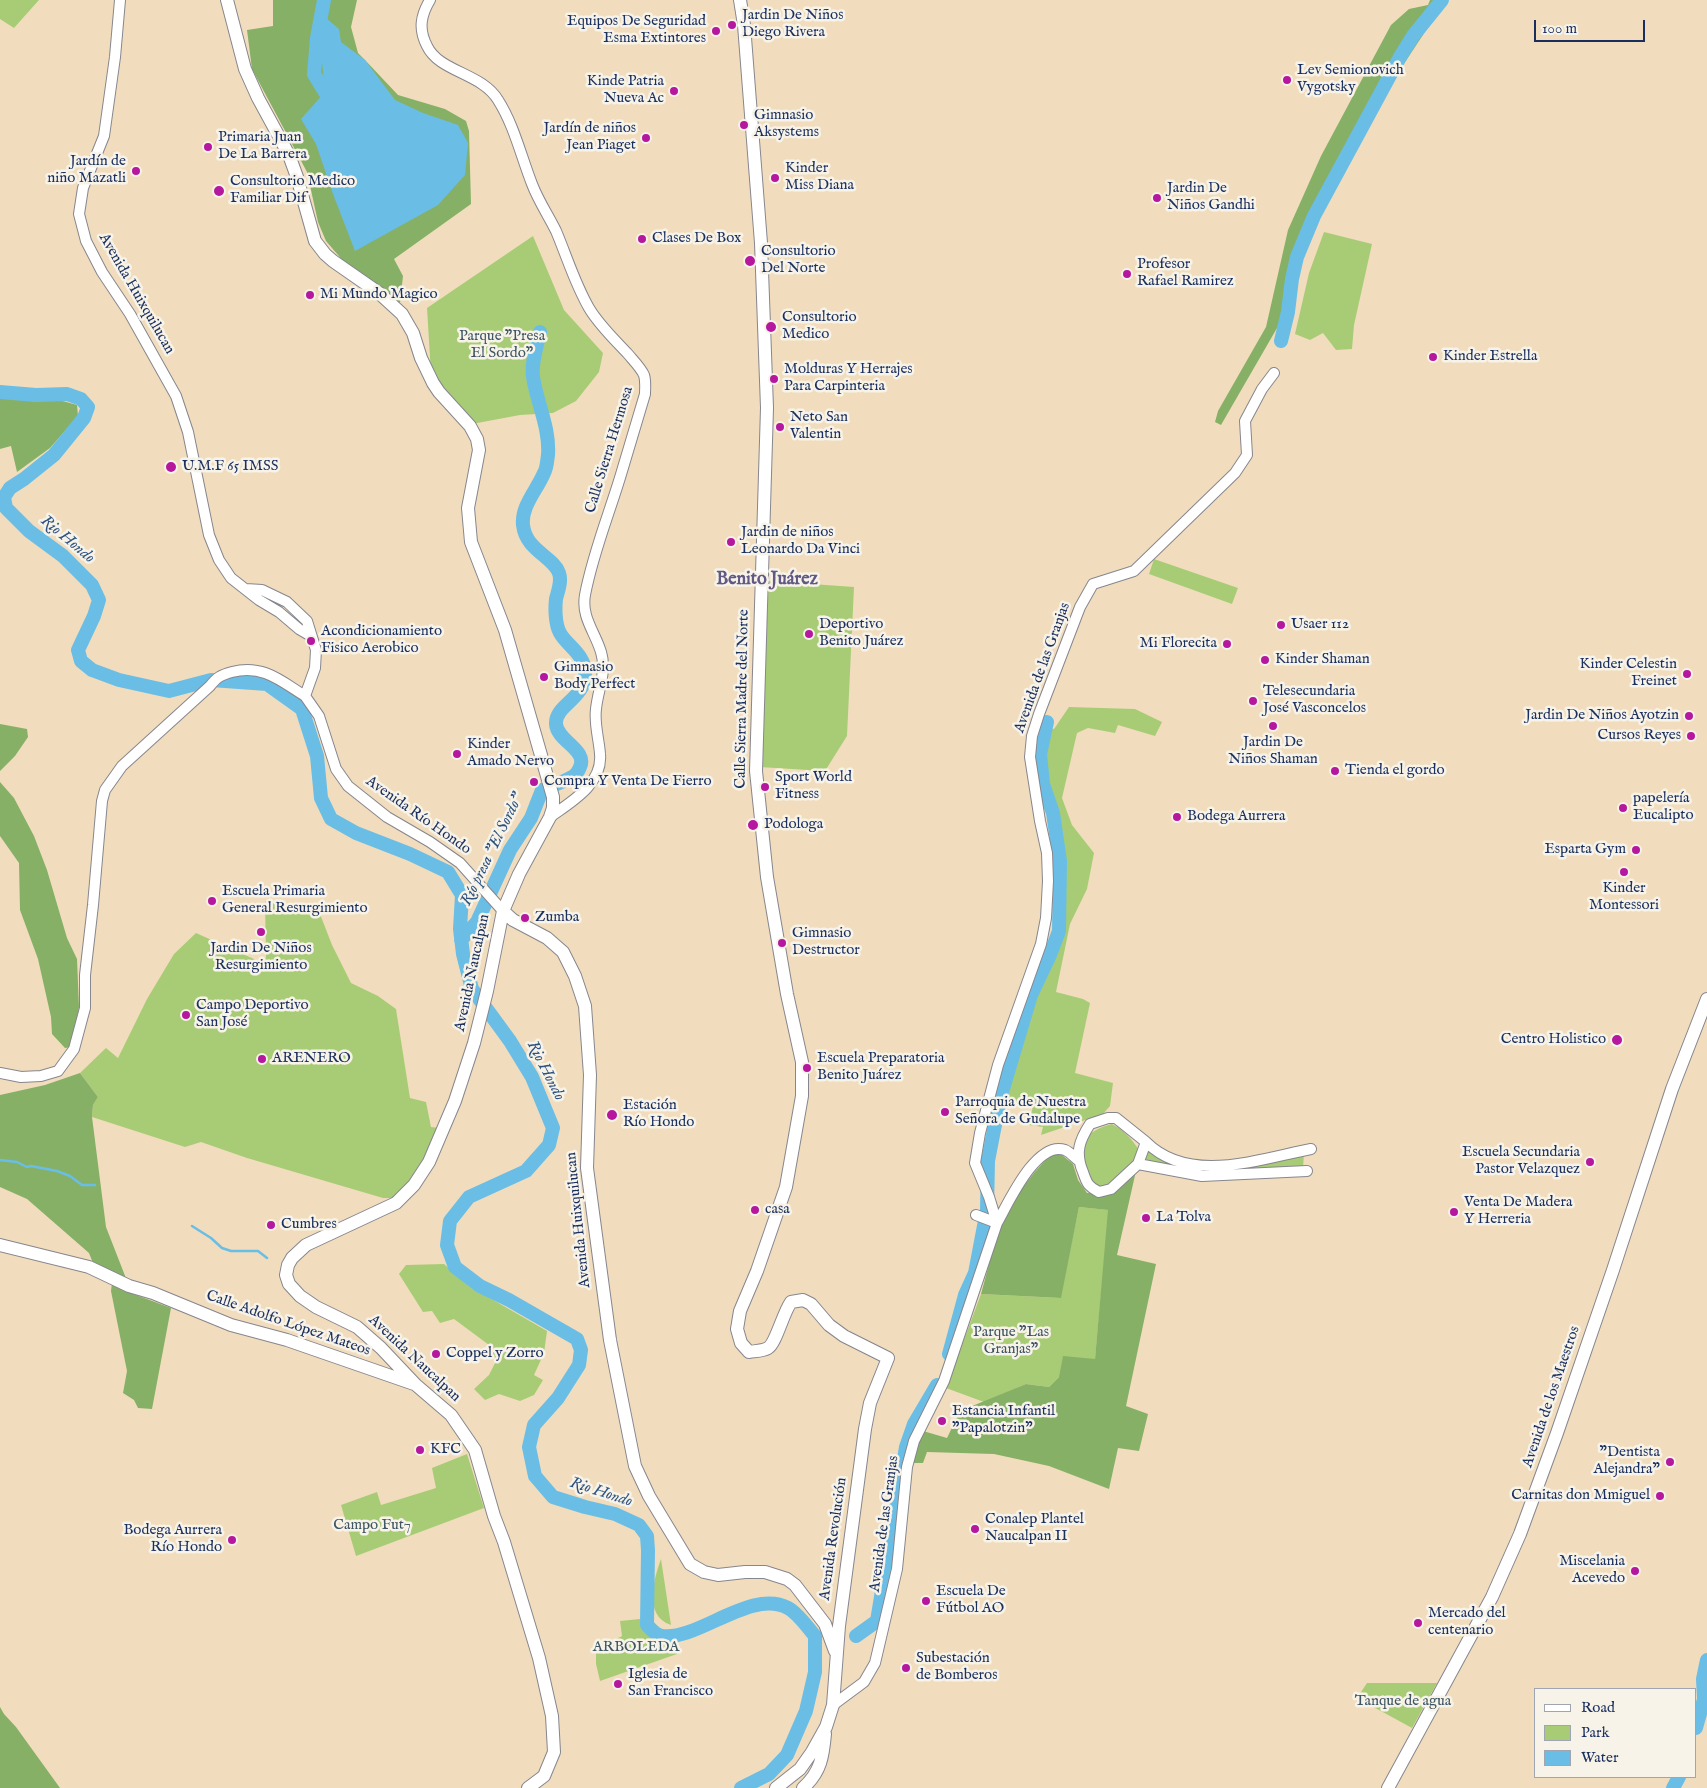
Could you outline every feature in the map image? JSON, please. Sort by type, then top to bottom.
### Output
[{"type":"main road","points":[[227,0],[245,69],[258,98],[289,155],[316,241],[325,254],[333,261],[380,293],[402,314],[413,333],[421,358],[433,383],[470,426],[477,439],[479,450],[468,508],[471,542],[505,630],[546,770],[553,797],[553,808],[550,817]]},
{"type":"main road","name":"Calle Sierra Madre del Norte","points":[[740,0],[745,34],[758,187],[767,408],[756,771],[767,877],[787,994],[802,1062],[802,1096],[786,1187],[757,1271],[740,1311],[737,1329],[741,1343],[749,1352],[766,1349],[772,1345],[785,1310],[791,1302],[803,1300],[811,1304],[829,1326],[844,1336],[888,1358]]},
{"type":"main road","name":"Avenida Naucalpan","points":[[528,1788],[544,1776],[554,1752],[552,1716],[539,1658],[475,1450],[451,1415],[416,1385],[381,1348],[356,1327],[316,1307],[300,1296],[287,1280],[287,1270],[292,1258],[306,1245],[396,1203],[414,1185],[429,1162],[452,1109],[480,1022],[503,911],[518,874],[550,817]]},
{"type":"main road","name":"Avenida Huixquilucan","points":[[503,911],[513,920],[547,938],[563,952],[575,976],[585,1006],[590,1075],[586,1168],[610,1340],[635,1466],[649,1496],[690,1564],[704,1572],[718,1576],[745,1572],[765,1572],[786,1579],[796,1585],[825,1624]]},
{"type":"main road","name":"Avenida de los Maestros","points":[[1388,1788],[1492,1597],[1520,1534],[1601,1304],[1672,1089],[1707,999]]},
{"type":"main road","name":"Calle Adolfo López Mateos","points":[[0,1245],[89,1268],[129,1286],[179,1303],[231,1325],[287,1340],[416,1385]]},
{"type":"main road","name":"Avenida Revolución","points":[[803,1788],[810,1782],[822,1760],[826,1727],[833,1705],[839,1626],[865,1429],[870,1403],[888,1358]]},
{"type":"main road","points":[[836,1654],[825,1624],[839,1626]]},
{"type":"main road","name":"Avenida Revolución","points":[[776,1788],[800,1769],[826,1727]]},
{"type":"street","name":"Avenida Huixquilucan","points":[[120,0],[115,57],[104,136],[83,188],[79,214],[86,241],[102,272],[130,314],[176,396],[188,432],[209,536],[219,560],[231,578],[279,612],[298,629],[311,636],[316,650],[315,668],[305,696]]},
{"type":"street","name":"Calle Sierra Hermosa","points":[[430,0],[421,17],[426,45],[431,54],[441,62],[469,75],[497,98],[507,116],[533,187],[556,232],[588,307],[596,320],[634,361],[643,374],[645,383],[645,394],[622,472],[604,524],[585,595],[584,612],[601,652],[604,668],[596,710],[600,763],[594,779],[580,795],[550,817]]},
{"type":"street","name":"Avenida de las Granjas","points":[[833,1705],[864,1682],[876,1663],[896,1569],[907,1467],[914,1441],[944,1381],[987,1220],[989,1197],[975,1163],[980,1133],[998,1065],[1038,952],[1046,918],[1047,853],[1030,758],[1032,736],[1039,714],[1080,608],[1093,584],[1134,571],[1235,473],[1247,455],[1245,421],[1262,389],[1274,373]]},
{"type":"street","points":[[0,1073],[21,1077],[41,1076],[58,1071],[74,1049],[85,1008],[88,949],[102,801],[105,790],[122,766],[210,686],[219,675],[244,669],[258,670],[272,676],[305,696]]},
{"type":"street","name":"Avenida Río Hondo","points":[[305,696],[319,716],[336,769],[348,786],[387,817],[430,842],[460,863],[503,911]]},
{"type":"street","points":[[1146,1142],[1138,1164],[1111,1189],[1100,1192],[1088,1186],[1078,1160],[1081,1139],[1090,1124],[1108,1118],[1116,1118],[1146,1142],[1155,1150],[1174,1160],[1203,1166],[1222,1166],[1311,1149]]},
{"type":"street","name":"Avenida de las Granjas","points":[[987,1220],[1019,1184],[1034,1162],[1046,1152],[1058,1149],[1066,1151],[1078,1160]]},
{"type":"street","points":[[1138,1164],[1202,1176],[1307,1171]]},
{"type":"green space","points":[[0,0],[39,0],[14,28],[0,19]]},
{"type":"green space","points":[[273,0],[357,0],[351,27],[358,53],[398,95],[445,109],[466,121],[469,131],[471,204],[394,259],[403,276],[400,303],[344,262],[326,241],[318,222],[307,172],[252,69],[247,30],[273,26]]},
{"type":"green space","points":[[1430,0],[1446,0],[1386,91],[1336,183],[1308,240],[1284,316],[1221,425],[1215,422],[1218,411],[1266,327],[1288,230],[1321,156],[1391,25],[1409,9],[1428,5]]},
{"type":"green space","points":[[1324,232],[1372,244],[1354,325],[1352,349],[1336,350],[1323,333],[1310,340],[1295,334],[1309,273]]},
{"type":"green space","name":"Parque \"Presa El Sordo\"","points":[[533,236],[564,310],[603,353],[599,372],[576,401],[553,413],[520,415],[472,424],[431,374],[427,308]]},
{"type":"green space","points":[[0,398],[59,400],[77,405],[78,416],[50,448],[17,472],[11,446],[0,449]]},
{"type":"green space","points":[[1154,559],[1238,588],[1232,604],[1149,574]]},
{"type":"green space","name":"Deportivo Benito Juárez","points":[[769,581],[854,587],[847,736],[825,771],[759,767]]},
{"type":"green space","points":[[1069,707],[1135,709],[1162,722],[1155,736],[1118,725],[1115,733],[1088,728],[1077,733],[1062,798],[1072,825],[1094,853],[1087,889],[1070,924],[1056,992],[1083,999],[1090,1003],[1075,1073],[1113,1083],[1110,1106],[1103,1114],[1041,1135],[1043,1127],[1029,1125],[1033,1106],[1005,1098],[1035,996],[1062,932],[1062,860],[1055,814],[1045,783],[1043,754],[1049,728],[1054,729]]},
{"type":"green space","points":[[0,724],[27,729],[28,737],[15,756],[0,771]]},
{"type":"green space","points":[[0,782],[14,798],[34,836],[47,870],[67,938],[77,959],[79,1007],[72,1047],[65,1048],[52,1034],[51,1017],[38,959],[20,910],[19,863],[0,836]]},
{"type":"green space","points":[[265,901],[320,914],[332,945],[351,983],[378,996],[396,1009],[410,1098],[426,1102],[431,1127],[440,1128],[424,1165],[397,1198],[383,1198],[247,1158],[201,1142],[185,1147],[92,1117],[93,1105],[98,1097],[80,1073],[106,1048],[118,1058],[147,999],[174,954],[196,933],[265,964]]},
{"type":"green space","points":[[80,1073],[98,1097],[93,1105],[92,1117],[106,1227],[129,1286],[128,1292],[171,1308],[152,1409],[138,1408],[134,1400],[123,1393],[127,1371],[111,1291],[113,1275],[95,1268],[89,1253],[27,1199],[0,1187],[0,1095],[45,1085]]},
{"type":"green space","points":[[1112,1124],[1127,1135],[1139,1150],[1134,1164],[1110,1186],[1101,1189],[1092,1185],[1085,1164],[1084,1147],[1086,1140],[1091,1134],[1100,1128]]},
{"type":"green space","points":[[1146,1142],[1174,1161],[1226,1162],[1304,1152],[1303,1170],[1223,1176],[1138,1164]]},
{"type":"green space","points":[[1051,1154],[1062,1155],[1073,1164],[1078,1180],[1087,1193],[1113,1194],[1136,1171],[1117,1255],[1156,1264],[1126,1406],[1148,1414],[1139,1451],[1118,1448],[1109,1489],[1049,1466],[994,1454],[927,1452],[923,1463],[911,1463],[923,1431],[947,1438],[960,1411],[1026,1384],[1049,1387],[1059,1377],[1063,1356],[1095,1359],[1108,1210],[1079,1207],[1061,1298],[981,1294],[996,1240],[1009,1209],[1028,1180]]},
{"type":"green space","name":"Parque \"Las Granjas\"","points":[[1079,1207],[1109,1210],[1095,1359],[1059,1377],[1049,1387],[1026,1384],[984,1402],[946,1388],[981,1294],[1060,1298]]},
{"type":"green space","points":[[444,1264],[469,1286],[547,1331],[544,1353],[534,1375],[543,1380],[534,1395],[520,1401],[499,1394],[485,1400],[474,1389],[489,1375],[496,1361],[489,1345],[454,1319],[440,1323],[432,1311],[423,1312],[399,1274],[406,1265]]},
{"type":"green space","name":"Campo Fut7","points":[[467,1454],[484,1508],[356,1556],[341,1505],[377,1492],[381,1505],[436,1488],[432,1468]]},
{"type":"green space","points":[[661,1559],[671,1625],[662,1620],[657,1614],[654,1605],[654,1586]]},
{"type":"green space","name":"ARBOLEDA","points":[[640,1619],[641,1628],[653,1636],[661,1639],[675,1638],[677,1654],[600,1681],[596,1664],[596,1650],[622,1636],[620,1621]]},
{"type":"green space","name":"Tanque de agua","points":[[1367,1683],[1437,1683],[1412,1728],[1357,1698]]},
{"type":"green space","points":[[0,1707],[16,1727],[60,1788],[0,1788]]},
{"type":"water","points":[[326,18],[339,29],[341,42],[365,60],[395,100],[423,113],[458,125],[468,143],[465,175],[438,205],[355,251],[316,144],[301,119],[325,92],[321,52]]},
{"type":"waterway","points":[[324,0],[317,38],[314,74],[325,92]]},
{"type":"waterway","points":[[1281,341],[1297,257],[1314,216],[1400,57],[1413,36],[1442,0]]},
{"type":"waterway","name":"Río presa \"El Sordo\"","points":[[461,940],[477,922],[510,850],[531,818],[542,790],[575,775],[581,761],[576,750],[561,736],[556,724],[560,712],[576,696],[584,683],[584,667],[579,656],[563,638],[557,625],[556,599],[560,583],[559,573],[556,567],[529,541],[523,525],[524,511],[545,471],[548,455],[547,435],[533,377],[534,360],[540,332]]},
{"type":"waterway","name":"Rio Hondo","points":[[0,392],[36,395],[67,394],[81,399],[88,407],[84,418],[54,455],[10,488],[4,497],[6,508],[29,531],[63,556],[92,585],[99,600],[94,616],[78,650],[81,661],[92,670],[119,680],[169,691],[211,680],[267,684],[302,709],[317,756],[321,798],[331,819],[356,833],[410,854],[448,872],[462,895],[460,929],[463,954],[472,989],[510,1041],[532,1077],[553,1128],[549,1145],[526,1171],[469,1197],[450,1221],[447,1245],[455,1267],[480,1286],[509,1300],[577,1339],[581,1350],[579,1365],[558,1398],[534,1425],[529,1447],[535,1476],[553,1497],[615,1514],[639,1525],[647,1536],[647,1625],[655,1633],[662,1636],[676,1635],[692,1631],[741,1609],[773,1604],[792,1610],[815,1636],[815,1672],[806,1711],[787,1755],[769,1774],[741,1788]]},
{"type":"waterway","points":[[949,1354],[965,1295],[975,1273],[987,1210],[988,1161],[1000,1099],[1031,995],[1059,931],[1060,861],[1053,813],[1043,784],[1040,754],[1047,722]]},
{"type":"waterway","points":[[0,1160],[17,1162],[27,1167],[31,1166],[57,1171],[70,1176],[82,1185],[95,1185]]},
{"type":"waterway","points":[[192,1226],[211,1238],[222,1248],[231,1251],[258,1251],[267,1258]]},
{"type":"waterway","points":[[856,1636],[877,1621],[906,1447],[914,1424],[937,1385]]},
{"type":"waterway","points":[[1697,1724],[1704,1699],[1703,1679],[1707,1660]]},
{"type":"waterway","points":[[1673,1788],[1678,1778]]},
{"type":"place","name":"Jardin De Niños Diego Rivera","points":[[732,25]]},
{"type":"place","name":"Equipos De Seguridad Esma Extintores","points":[[716,31]]},
{"type":"place","name":"Lev Semionovich Vygotsky","points":[[1287,80]]},
{"type":"place","name":"Kinde Patria Nueva Ac","points":[[674,91]]},
{"type":"place","name":"Gimnasio Aksystems","points":[[744,125]]},
{"type":"place","name":"Jardín de niños Jean Piaget","points":[[646,138]]},
{"type":"place","name":"Primaria Juan De La Barrera","points":[[208,147]]},
{"type":"place","name":"Jardín de niño Mazatli","points":[[136,171]]},
{"type":"place","name":"Kinder Miss Diana","points":[[775,178]]},
{"type":"place","name":"Consultorio Medico Familiar Dif","points":[[219,191]]},
{"type":"place","name":"Jardin De Niños Gandhi","points":[[1157,198]]},
{"type":"place","name":"Clases De Box","points":[[642,239]]},
{"type":"place","name":"Consultorio Del Norte","points":[[750,261]]},
{"type":"place","name":"Profesor Rafael Ramirez","points":[[1127,274]]},
{"type":"place","name":"Mi Mundo Magico","points":[[310,295]]},
{"type":"place","name":"Consultorio Medico","points":[[771,327]]},
{"type":"place","name":"Kinder Estrella","points":[[1433,357]]},
{"type":"place","name":"Molduras Y Herrajes Para Carpinteria","points":[[774,379]]},
{"type":"place","name":"Neto San Valentin","points":[[780,427]]},
{"type":"place","name":"U.M.F 65 IMSS","points":[[171,467]]},
{"type":"place","name":"Jardin de niños Leonardo Da Vinci","points":[[731,542]]},
{"type":"place","name":"Usaer 112","points":[[1281,625]]},
{"type":"place","name":"Deportivo Benito Juárez","points":[[809,634]]},
{"type":"place","name":"Acondicionamiento Fisico Aerobico","points":[[311,641]]},
{"type":"place","name":"Mi Florecita","points":[[1227,644]]},
{"type":"place","name":"Kinder Shaman","points":[[1265,660]]},
{"type":"place","name":"Kinder Celestin Freinet","points":[[1687,674]]},
{"type":"place","name":"Gimnasio Body Perfect","points":[[544,677]]},
{"type":"place","name":"Telesecundaria José Vasconcelos","points":[[1253,701]]},
{"type":"place","name":"Jardin De Niños Ayotzin","points":[[1689,716]]},
{"type":"place","name":"Jardin De Niños Shaman","points":[[1273,726]]},
{"type":"place","name":"Cursos Reyes","points":[[1691,736]]},
{"type":"place","name":"Kinder Amado Nervo","points":[[457,754]]},
{"type":"place","name":"Tienda el gordo","points":[[1335,771]]},
{"type":"place","name":"Compra Y Venta De Fierro","points":[[534,782]]},
{"type":"place","name":"Sport World Fitness","points":[[765,787]]},
{"type":"place","name":"papelería Eucalipto","points":[[1623,808]]},
{"type":"place","name":"Bodega Aurrera","points":[[1177,817]]},
{"type":"place","name":"Podologa","points":[[753,825]]},
{"type":"place","name":"Esparta Gym","points":[[1636,850]]},
{"type":"place","name":"Kinder Montessori","points":[[1624,872]]},
{"type":"place","name":"Escuela Primaria General Resurgimiento","points":[[212,901]]},
{"type":"place","name":"Zumba","points":[[525,918]]},
{"type":"place","name":"Jardin De Niños Resurgimiento","points":[[261,932]]},
{"type":"place","name":"Gimnasio Destructor","points":[[782,943]]},
{"type":"place","name":"Campo Deportivo San José","points":[[186,1015]]},
{"type":"place","name":"Centro Holistico","points":[[1617,1040]]},
{"type":"place","name":"ARENERO","points":[[262,1059]]},
{"type":"place","name":"Escuela Preparatoria Benito Juárez","points":[[807,1068]]},
{"type":"place","name":"Parroquia de Nuestra Señora de Gudalupe","points":[[945,1112]]},
{"type":"place","name":"Estación Río Hondo","points":[[612,1115]]},
{"type":"place","name":"Escuela Secundaria Pastor Velazquez","points":[[1590,1162]]},
{"type":"place","name":"casa","points":[[755,1210]]},
{"type":"place","name":"Venta De Madera Y Herreria","points":[[1454,1212]]},
{"type":"place","name":"La Tolva","points":[[1146,1218]]},
{"type":"place","name":"Cumbres","points":[[271,1225]]},
{"type":"place","name":"Coppel y Zorro","points":[[436,1354]]},
{"type":"place","name":"Estancia Infantil \"Papalotzin\"","points":[[942,1421]]},
{"type":"place","name":"KFC","points":[[420,1450]]},
{"type":"place","name":"\"Dentista Alejandra\"","points":[[1670,1462]]},
{"type":"place","name":"Carnitas don Mmiguel","points":[[1660,1496]]},
{"type":"place","name":"Conalep Plantel Naucalpan II","points":[[975,1529]]},
{"type":"place","name":"Bodega Aurrera Río Hondo","points":[[232,1540]]},
{"type":"place","name":"Miscelania Acevedo","points":[[1635,1571]]},
{"type":"place","name":"Escuela De Fútbol AO","points":[[926,1601]]},
{"type":"place","name":"Mercado del centenario","points":[[1418,1623]]},
{"type":"place","name":"Subestación de Bomberos","points":[[906,1668]]},
{"type":"place","name":"Iglesia de San Francisco","points":[[618,1684]]},
{"type":"district","name":"Benito Juárez","points":[[767,580]]}]
